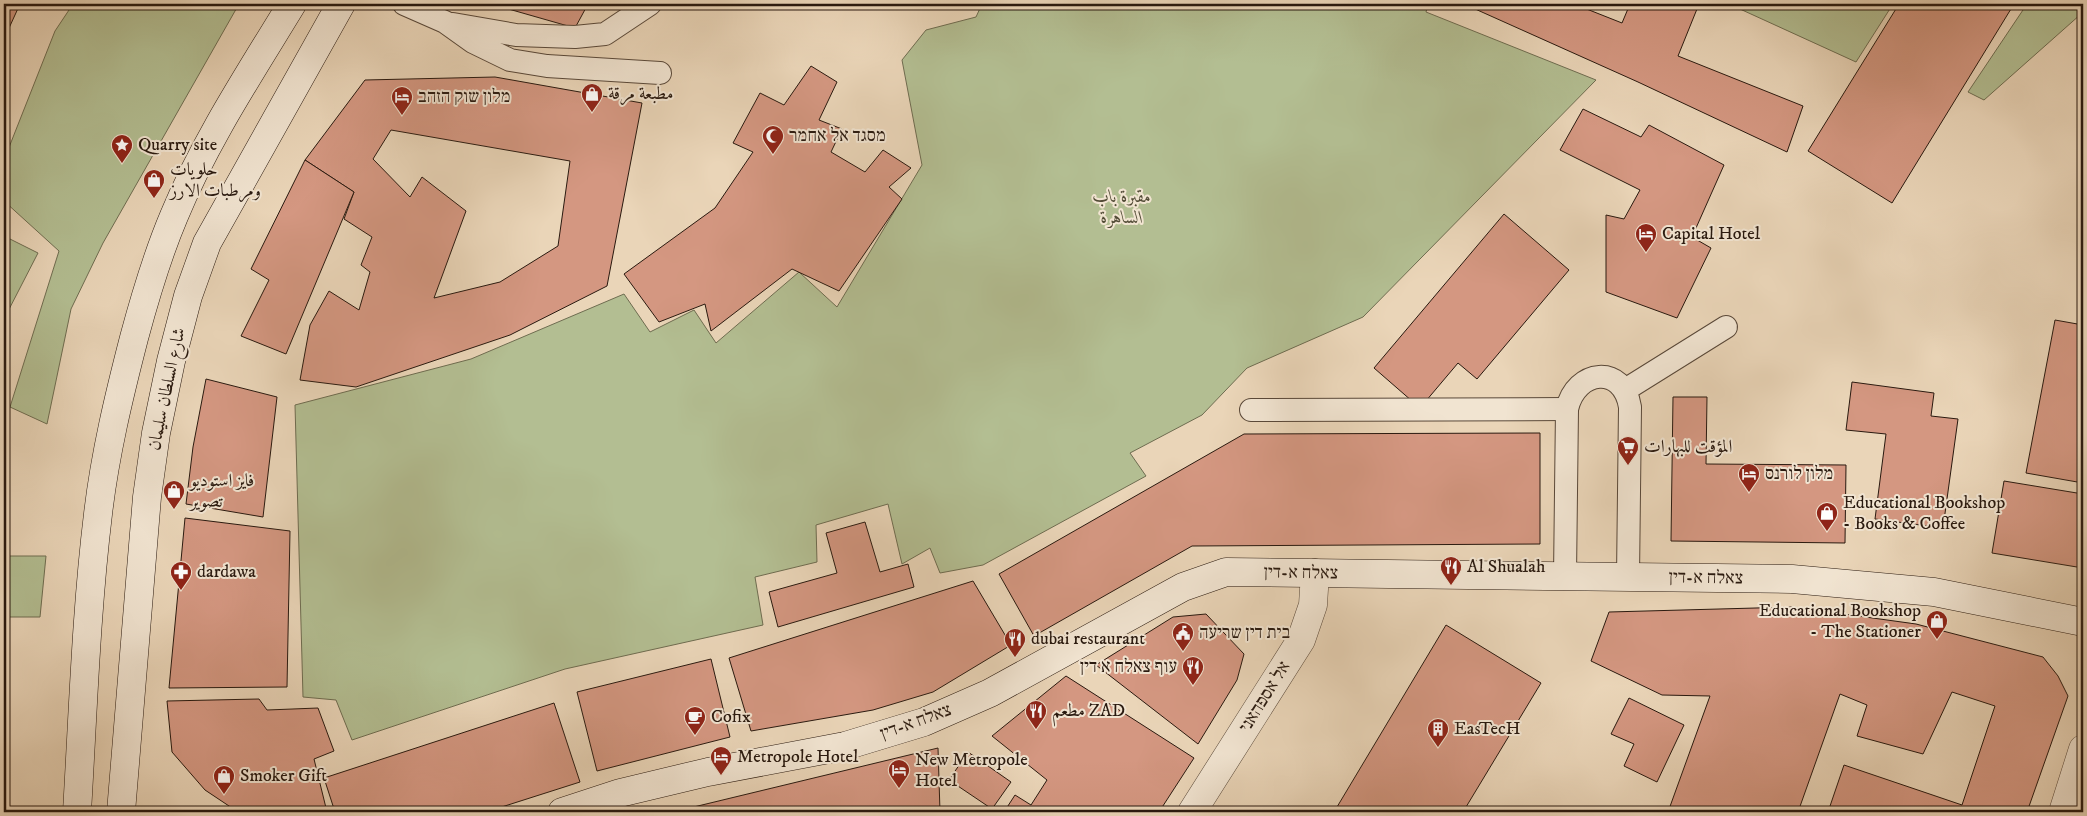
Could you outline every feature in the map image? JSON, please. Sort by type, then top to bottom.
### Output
[{"type":"street","points":[[77,812],[98,513],[110,437],[125,371],[149,285],[174,216],[228,109],[292,4]]},
{"type":"street","name":"شارع السلطان سليمان","points":[[121,812],[147,497],[156,433],[170,361],[207,242],[341,4]]},
{"type":"street","name":"צאלח א-דין","points":[[562,812],[620,793],[708,772],[845,746],[924,722],[990,693],[1183,587],[1226,572],[1792,578],[1934,592],[2083,622]]},
{"type":"street","name":"אל אספהאני","points":[[1192,812],[1301,640],[1313,605],[1315,573]]},
{"type":"street","points":[[2063,812],[2083,749]]},
{"type":"lane","points":[[404,4],[444,22],[472,42],[510,60],[547,66],[660,73]]},
{"type":"lane","points":[[444,22],[516,35],[575,37],[605,34],[650,4]]},
{"type":"lane","points":[[1624,390],[1726,327]]},
{"type":"lane","points":[[1565,576],[1567,409],[1573,392],[1588,379],[1604,378],[1616,382],[1624,390],[1630,407],[1628,577]]},
{"type":"lane","points":[[1251,410],[1567,409]]},
{"type":"green space","points":[[73,4],[239,4],[103,243],[71,309],[47,424],[10,407],[59,251],[4,201],[4,160],[55,31]]},
{"type":"green space","name":"مقبرة باب الساهرة","points":[[982,4],[1428,4],[1426,12],[1596,80],[1363,317],[1247,368],[1202,415],[1130,453],[1146,476],[983,565],[940,573],[930,548],[902,564],[888,504],[816,525],[817,562],[755,577],[763,625],[565,669],[352,740],[336,700],[303,697],[295,405],[471,359],[624,294],[650,332],[694,310],[716,343],[799,272],[837,307],[922,165],[902,60],[926,30],[976,17]]},
{"type":"green space","points":[[1729,4],[1893,4],[1856,62]]},
{"type":"green space","points":[[2027,4],[2083,4],[2083,14],[1984,100],[1968,92]]},
{"type":"green space","points":[[4,236],[38,253],[4,319]]},
{"type":"green space","points":[[4,556],[46,556],[40,617],[4,617]]},
{"type":"building","points":[[4,4],[20,4],[4,39]]},
{"type":"building","points":[[491,4],[588,4],[575,28]]},
{"type":"building","points":[[1464,4],[1574,4],[1622,23],[1630,4],[1699,4],[1678,56],[1803,106],[1787,152],[1638,82]]},
{"type":"building","points":[[1899,4],[2014,4],[1892,203],[1808,151]]},
{"type":"building","points":[[811,66],[837,82],[819,120],[842,129],[831,152],[865,172],[883,150],[911,168],[889,187],[902,199],[839,291],[792,269],[711,331],[705,304],[659,322],[624,274],[715,208],[753,152],[733,143],[760,93],[784,105]]},
{"type":"building","points":[[495,77],[642,103],[607,286],[510,335],[356,387],[300,380],[310,325],[329,291],[359,310],[370,272],[361,265],[372,237],[344,219],[354,192],[305,160],[365,80]],"holes":[[[391,130],[570,161],[558,246],[500,282],[434,298],[466,211],[422,177],[410,197],[373,159]]]},
{"type":"building","points":[[1583,109],[1641,137],[1649,125],[1724,165],[1692,237],[1711,248],[1677,318],[1606,292],[1606,215],[1624,219],[1640,190],[1560,150]]},
{"type":"building","points":[[305,160],[354,192],[286,354],[241,336],[269,280],[251,269]]},
{"type":"building","points":[[1504,214],[1569,270],[1477,379],[1458,363],[1420,408],[1374,368]]},
{"type":"building","points":[[2055,320],[2083,325],[2083,483],[2026,473]]},
{"type":"building","points":[[206,379],[277,397],[263,517],[186,504],[193,447]]},
{"type":"building","points":[[1852,382],[1934,393],[1931,416],[1958,419],[1943,528],[1875,519],[1886,434],[1846,430]]},
{"type":"building","points":[[1673,397],[1707,397],[1706,464],[1846,465],[1845,543],[1671,541]]},
{"type":"building","points":[[1540,433],[1540,544],[1192,546],[1034,636],[999,574],[1244,434]]},
{"type":"building","points":[[2004,481],[2083,494],[2083,568],[1992,553]]},
{"type":"building","points":[[185,518],[290,531],[287,687],[169,688]]},
{"type":"building","points":[[865,522],[880,572],[908,564],[914,587],[778,627],[769,592],[837,573],[826,533]]},
{"type":"building","points":[[973,581],[1011,645],[933,692],[873,710],[751,731],[729,658]]},
{"type":"building","points":[[1793,607],[1916,624],[2043,657],[2058,676],[2068,696],[2027,812],[1828,812],[1844,765],[1962,805],[1995,706],[1952,692],[1923,754],[1857,736],[1867,705],[1840,694],[1798,812],[1668,812],[1710,696],[1662,695],[1591,661],[1609,612]]},
{"type":"building","points":[[1206,614],[1244,654],[1237,680],[1198,744],[1096,665],[1173,617]]},
{"type":"building","name":"EasTecH","points":[[1446,625],[1541,683],[1463,812],[1334,812]]},
{"type":"building","points":[[711,659],[730,737],[597,771],[577,692]]},
{"type":"building","points":[[1066,676],[1194,758],[1159,812],[1004,812],[1015,795],[1031,805],[1047,780],[992,736]]},
{"type":"building","points":[[1629,698],[1684,725],[1657,782],[1624,766],[1634,744],[1611,734]]},
{"type":"building","points":[[259,699],[267,710],[318,708],[334,751],[314,759],[327,812],[238,812],[205,790],[172,752],[167,701]]},
{"type":"building","points":[[554,703],[580,782],[486,812],[335,812],[324,778]]},
{"type":"building","points":[[938,748],[940,812],[673,812]]},
{"type":"building","points":[[968,752],[1011,782],[992,809],[949,780]]},
{"type":"place","name":"مطبعة مرقة","points":[[592,113]]},
{"type":"place","name":"מלון שוק הזהב","points":[[402,116]]},
{"type":"place","name":"מסגד אל אחמר","points":[[773,155]]},
{"type":"place","name":"Quarry site","points":[[122,164]]},
{"type":"place","name":"حلويات ومرطبات الارز","points":[[154,199]]},
{"type":"place","name":"Capital Hotel","points":[[1646,253]]},
{"type":"place","name":"المؤقت للبهارات","points":[[1628,466]]},
{"type":"place","name":"מלון לורנס","points":[[1749,493]]},
{"type":"place","name":"فايز استوديو تصوير","points":[[174,510]]},
{"type":"place","name":"Educational Bookshop - Books & Coffee","points":[[1827,532]]},
{"type":"place","name":"Al Shualah","points":[[1451,586]]},
{"type":"place","name":"dardawa","points":[[181,591]]},
{"type":"place","name":"Educational Bookshop - The Stationer","points":[[1937,640]]},
{"type":"place","name":"בית דין שריעה","points":[[1183,652]]},
{"type":"place","name":"dubai restaurant","points":[[1015,658]]},
{"type":"place","name":"עוף צאלח א דין","points":[[1193,686]]},
{"type":"place","name":"مطعم ZAD","points":[[1036,730]]},
{"type":"place","name":"Cofix","points":[[695,736]]},
{"type":"place","name":"EasTecH","points":[[1438,748]]},
{"type":"place","name":"Metropole Hotel","points":[[721,776]]},
{"type":"place","name":"New Metropole Hotel","points":[[899,789]]},
{"type":"place","name":"Smoker Gift","points":[[224,795]]}]
